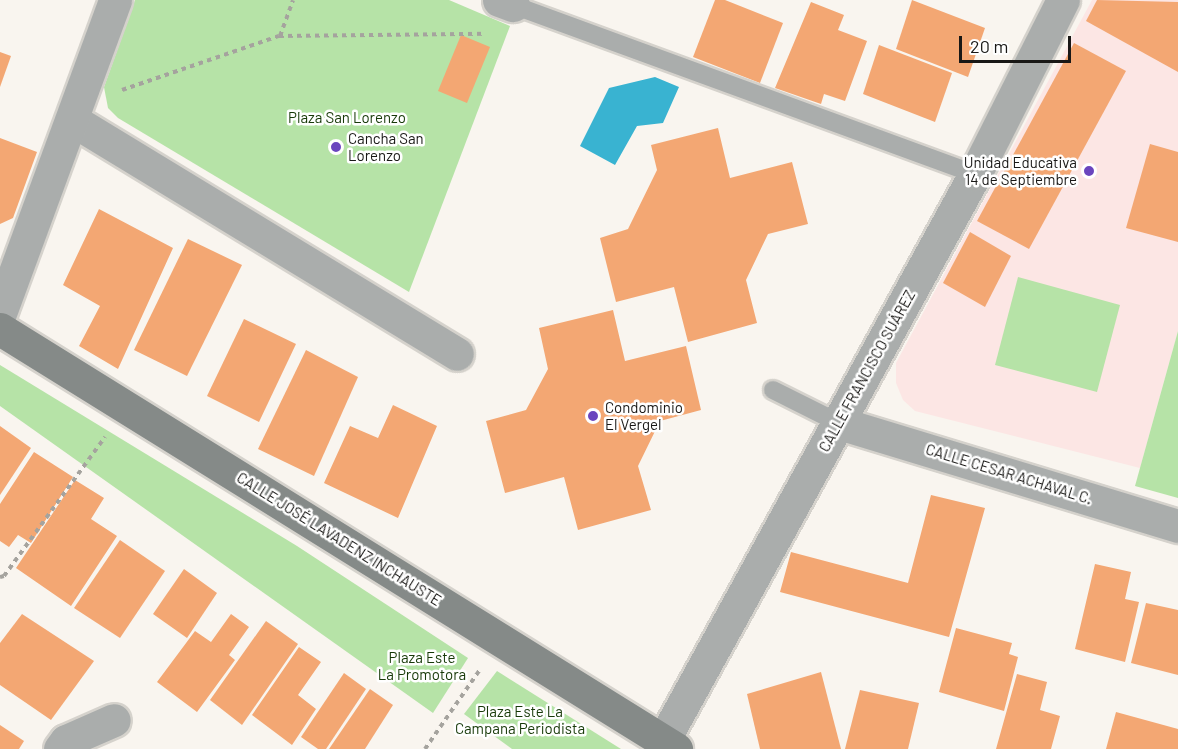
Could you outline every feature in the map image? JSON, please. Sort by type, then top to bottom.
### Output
[{"type":"street","points":[[0,313],[74,121],[116,0]]},
{"type":"street","name":"CALLE FRANCISCO SUÁREZ","points":[[670,744],[839,423],[975,174],[1063,0]]},
{"type":"street","points":[[74,121],[458,354]]},
{"type":"street","name":"CALLE JOSÉ LAVADENZ INCHAUSTE","points":[[0,329],[670,744]]},
{"type":"street","name":"CALLE CESAR ACHAVAL C.","points":[[839,423],[1178,526]]},
{"type":"street","points":[[60,749],[66,741],[114,720]]},
{"type":"lane","points":[[506,3],[975,174]]},
{"type":"lane","points":[[773,390],[839,423]]},
{"type":"path","points":[[279,36],[294,0]]},
{"type":"path","points":[[110,94],[279,36],[494,34]]},
{"type":"path","points":[[0,577],[4,576],[126,407]]},
{"type":"path","points":[[425,749],[501,638]]},
{"type":"shaded area","name":"Unidad Educativa 14 de Septiembre","points":[[1092,0],[1178,0],[1178,331],[1140,468],[915,411],[903,400],[896,383],[896,363]]},
{"type":"green space","name":"Plaza San Lorenzo","points":[[135,0],[449,0],[510,26],[409,292],[118,118],[108,108],[104,87]]},
{"type":"green space","points":[[1018,277],[1120,305],[1097,392],[995,365]]},
{"type":"green space","points":[[1178,331],[1178,498],[1135,486]]},
{"type":"green space","name":"Plaza Este La Promotora","points":[[0,365],[297,546],[468,658],[433,713],[0,406]]},
{"type":"green space","name":"Plaza Este La Campana Periodista","points":[[497,671],[621,749],[512,749],[464,714]]},
{"type":"water","points":[[655,77],[679,87],[663,123],[637,126],[615,165],[580,146],[609,88]]},
{"type":"building","points":[[715,0],[725,0],[783,23],[760,83],[693,57]]},
{"type":"building","points":[[912,0],[985,28],[968,77],[896,49]]},
{"type":"building","points":[[1097,0],[1178,2],[1178,72],[1086,21]]},
{"type":"building","points":[[811,2],[844,15],[838,30],[867,41],[845,101],[824,94],[821,104],[775,88]]},
{"type":"building","points":[[461,35],[490,47],[467,103],[438,91]]},
{"type":"building","points":[[1074,43],[1126,71],[1029,249],[977,221]]},
{"type":"building","points":[[879,45],[952,73],[935,122],[863,94]]},
{"type":"building","points":[[0,52],[11,56],[0,87]]},
{"type":"building","points":[[718,128],[730,178],[792,162],[808,224],[768,234],[746,280],[757,323],[688,342],[674,287],[616,302],[600,238],[628,229],[657,170],[651,145]]},
{"type":"building","points":[[0,138],[37,152],[13,218],[0,224]]},
{"type":"building","points":[[1150,144],[1178,152],[1178,242],[1126,228]]},
{"type":"building","points":[[99,209],[173,248],[118,369],[79,346],[100,306],[63,285]]},
{"type":"building","points":[[970,232],[1011,256],[985,307],[943,283]]},
{"type":"building","points":[[188,239],[242,265],[187,376],[134,350]]},
{"type":"building","name":"Condominio El Vergel","points":[[613,310],[625,361],[686,346],[701,410],[660,421],[638,466],[651,510],[578,530],[564,477],[505,493],[486,421],[526,410],[548,369],[539,328]]},
{"type":"building","points":[[244,319],[296,344],[259,422],[207,396]]},
{"type":"building","points":[[306,350],[358,377],[314,476],[258,449]]},
{"type":"building","points":[[393,405],[437,426],[398,518],[324,483],[350,426],[378,438]]},
{"type":"building","points":[[0,426],[31,448],[0,495]]},
{"type":"building","points":[[34,452],[73,477],[31,543],[18,535],[9,547],[0,541],[0,504]]},
{"type":"building","points":[[75,480],[104,498],[91,519],[117,536],[71,606],[16,568]]},
{"type":"building","points":[[931,495],[985,508],[949,637],[780,592],[791,552],[908,583]]},
{"type":"building","points":[[120,540],[165,571],[120,638],[74,608]]},
{"type":"building","points":[[1095,564],[1131,572],[1125,599],[1139,602],[1125,662],[1075,649]]},
{"type":"building","points":[[184,569],[217,593],[187,638],[153,614]]},
{"type":"building","points":[[1146,603],[1178,610],[1178,675],[1131,663]]},
{"type":"building","points":[[22,614],[94,661],[51,720],[0,685],[0,643]]},
{"type":"building","points":[[231,614],[249,627],[229,655],[235,660],[197,712],[157,682],[195,631],[211,642]]},
{"type":"building","points":[[266,621],[298,644],[242,725],[210,700]]},
{"type":"building","points":[[956,628],[1012,643],[1009,654],[1018,657],[1004,711],[939,692]]},
{"type":"building","points":[[299,647],[321,662],[298,695],[316,709],[292,745],[252,715]]},
{"type":"building","points":[[821,672],[841,749],[760,749],[747,694]]},
{"type":"building","points":[[344,673],[366,689],[326,749],[318,749],[301,737]]},
{"type":"building","points":[[1017,674],[1047,682],[1040,710],[1060,716],[1051,749],[996,749]]},
{"type":"building","points":[[370,689],[393,705],[365,749],[329,749]]},
{"type":"building","points":[[860,690],[919,703],[908,749],[845,749]]},
{"type":"building","points":[[1116,712],[1178,729],[1178,749],[1106,749]]},
{"type":"building","points":[[0,725],[24,741],[19,749],[0,749]]},
{"type":"place","name":"Cancha San Lorenzo","points":[[336,147]]},
{"type":"place","name":"Unidad Educativa 14 de Septiembre","points":[[1089,171]]},
{"type":"place","name":"Condominio El Vergel","points":[[593,416]]}]
